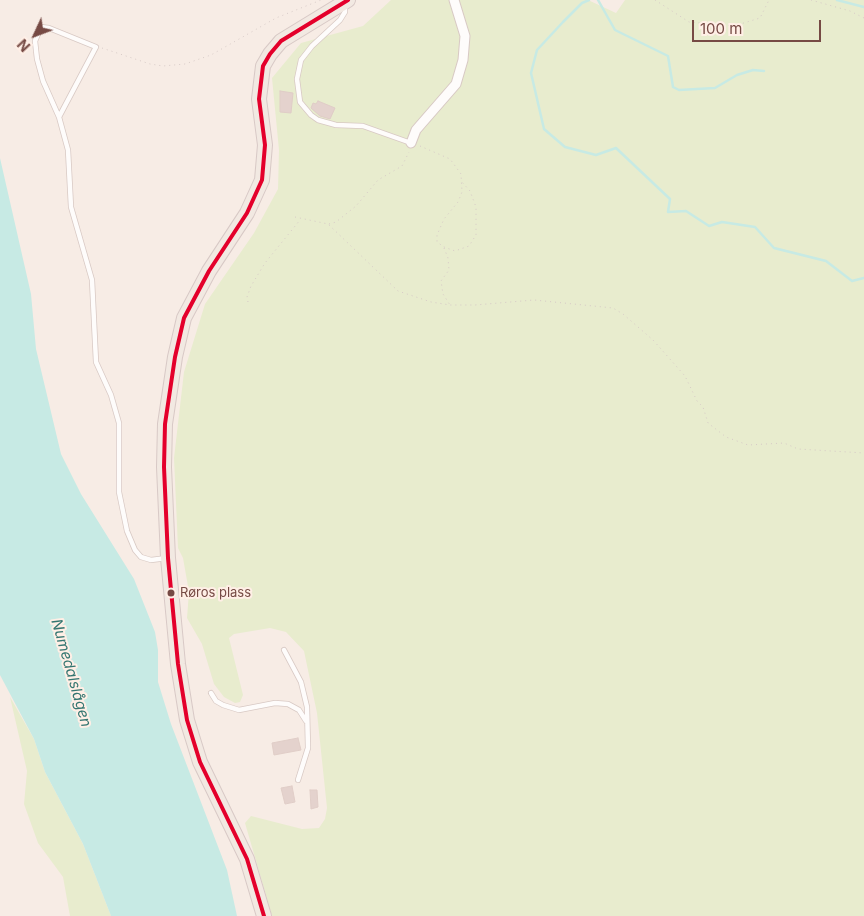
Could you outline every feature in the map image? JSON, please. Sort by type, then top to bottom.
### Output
[{"type":"main road","points":[[264,916],[247,858],[210,784],[188,726],[178,664],[168,558],[164,443],[175,357],[184,318],[193,299],[247,213],[260,188],[265,163],[259,99],[263,66],[281,40],[346,1]]},
{"type":"street","points":[[411,143],[416,130],[456,84],[465,36],[454,0]]},
{"type":"lane","points":[[346,1],[346,9],[343,16],[312,46],[301,60],[297,79],[300,102],[311,115],[324,122],[363,126],[411,143]]},
{"type":"lane","points":[[60,117],[96,47],[49,28],[40,28],[35,42],[37,58],[43,81],[60,117],[68,150],[71,207],[92,280],[96,362],[111,395],[119,423],[118,459],[121,508],[130,539],[138,555],[151,560],[168,558]]},
{"type":"lane","points":[[284,650],[295,669],[306,696],[308,748],[298,780]]},
{"type":"lane","points":[[211,693],[223,705],[239,710],[275,703],[288,704],[299,710],[307,722]]},
{"type":"path","points":[[96,47],[150,64],[163,66],[185,64],[211,56],[276,18],[321,0]]},
{"type":"path","points":[[655,0],[689,22],[734,26],[760,18],[769,0]]},
{"type":"path","points":[[811,0],[864,18]]},
{"type":"path","points":[[295,217],[328,224],[346,216],[364,199],[378,180],[402,166],[408,157],[411,143],[450,159],[458,167],[462,182],[462,192],[458,202],[444,219],[437,235],[437,242],[455,251],[469,246],[476,235],[476,207],[470,191],[462,182]]},
{"type":"path","points":[[248,302],[247,297],[251,286],[265,263],[301,219]]},
{"type":"path","points":[[328,224],[398,291],[450,305],[534,300],[613,308],[623,314],[653,340],[685,376],[708,423],[726,438],[748,445],[784,443],[798,449],[864,453]]},
{"type":"path","points":[[444,247],[448,258],[449,270],[441,281],[443,294],[450,305]]},
{"type":"green space","points":[[391,0],[588,0],[616,13],[625,0],[864,0],[864,916],[272,916],[245,823],[251,816],[302,829],[319,828],[325,819],[327,808],[317,713],[304,651],[286,632],[270,628],[234,634],[229,638],[243,695],[240,702],[235,703],[224,697],[214,684],[202,644],[187,618],[189,592],[183,558],[178,548],[174,458],[184,372],[205,304],[254,233],[278,189],[279,150],[272,78],[301,43],[363,26]]},
{"type":"green space","points":[[10,697],[34,739],[45,772],[83,844],[111,916],[70,916],[63,877],[38,843],[24,804],[27,771]]},
{"type":"water","name":"Numedalslågen","points":[[0,158],[31,294],[36,349],[61,454],[81,494],[134,579],[155,632],[158,650],[158,682],[171,724],[227,870],[237,916],[111,916],[83,844],[45,772],[34,739],[0,675]]},
{"type":"building","points":[[280,91],[293,93],[291,113],[280,112]]},
{"type":"building","points":[[318,101],[335,108],[330,119],[320,116],[311,108],[313,103],[316,104]]},
{"type":"building","points":[[298,738],[301,750],[274,755],[272,743]]},
{"type":"building","points":[[292,786],[295,802],[285,804],[281,788]]},
{"type":"building","points":[[310,790],[317,790],[318,807],[311,809]]},
{"type":"waterway","points":[[589,0],[582,3],[537,50],[531,73],[544,129],[565,147],[596,155],[616,148],[670,199],[668,212],[686,211],[709,226],[722,222],[755,227],[774,248],[826,261],[852,281],[864,278]]},
{"type":"waterway","points":[[598,0],[615,30],[668,56],[673,87],[679,90],[715,88],[737,75],[753,70],[764,71]]},
{"type":"waterway","points":[[837,0],[864,7]]},
{"type":"transit line","points":[[264,916],[247,859],[200,762],[187,720],[178,664],[168,558],[164,467],[165,424],[175,357],[184,318],[209,271],[247,213],[262,180],[265,145],[259,99],[263,66],[281,41],[348,0]]},
{"type":"place","name":"Røros plass","points":[[171,593]]}]
